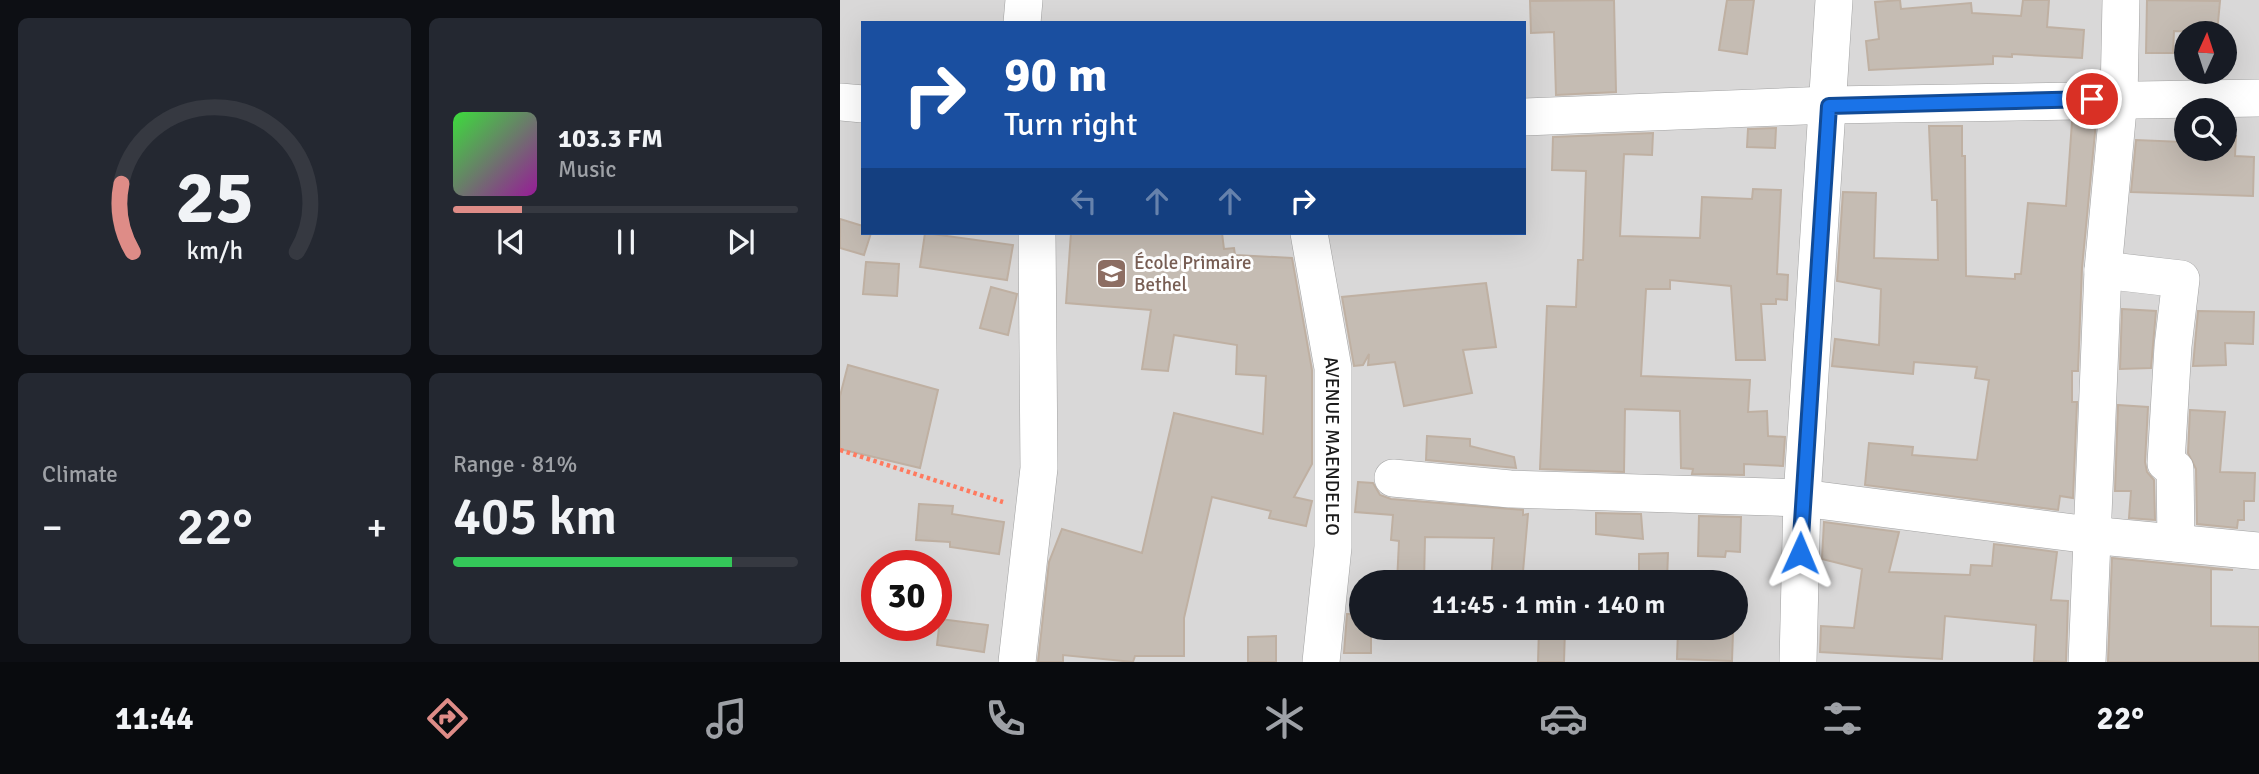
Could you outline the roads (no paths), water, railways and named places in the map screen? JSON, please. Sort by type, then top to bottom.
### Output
[{"type":"street","points":[[1022,21],[1024,0]]},
{"type":"street","points":[[1798,662],[1802,498],[1834,0]]},
{"type":"street","points":[[2087,662],[2106,207],[2119,98],[2121,0]]},
{"type":"street","points":[[1526,117],[2119,98],[2259,98]]},
{"type":"street","points":[[840,102],[861,104]]},
{"type":"street","points":[[1017,662],[1038,468],[1038,235]]},
{"type":"street","name":"AVENUE MAENDELEO","points":[[1309,235],[1333,368],[1333,547],[1321,662]]},
{"type":"street","points":[[2103,270],[2182,279],[2173,346],[2166,463],[2175,469],[2176,543]]},
{"type":"street","points":[[1393,478],[1510,489],[1802,498],[2091,535],[2259,551]]},
{"type":"place","name":"École Primaire Bethel","points":[[1111,273]]}]
